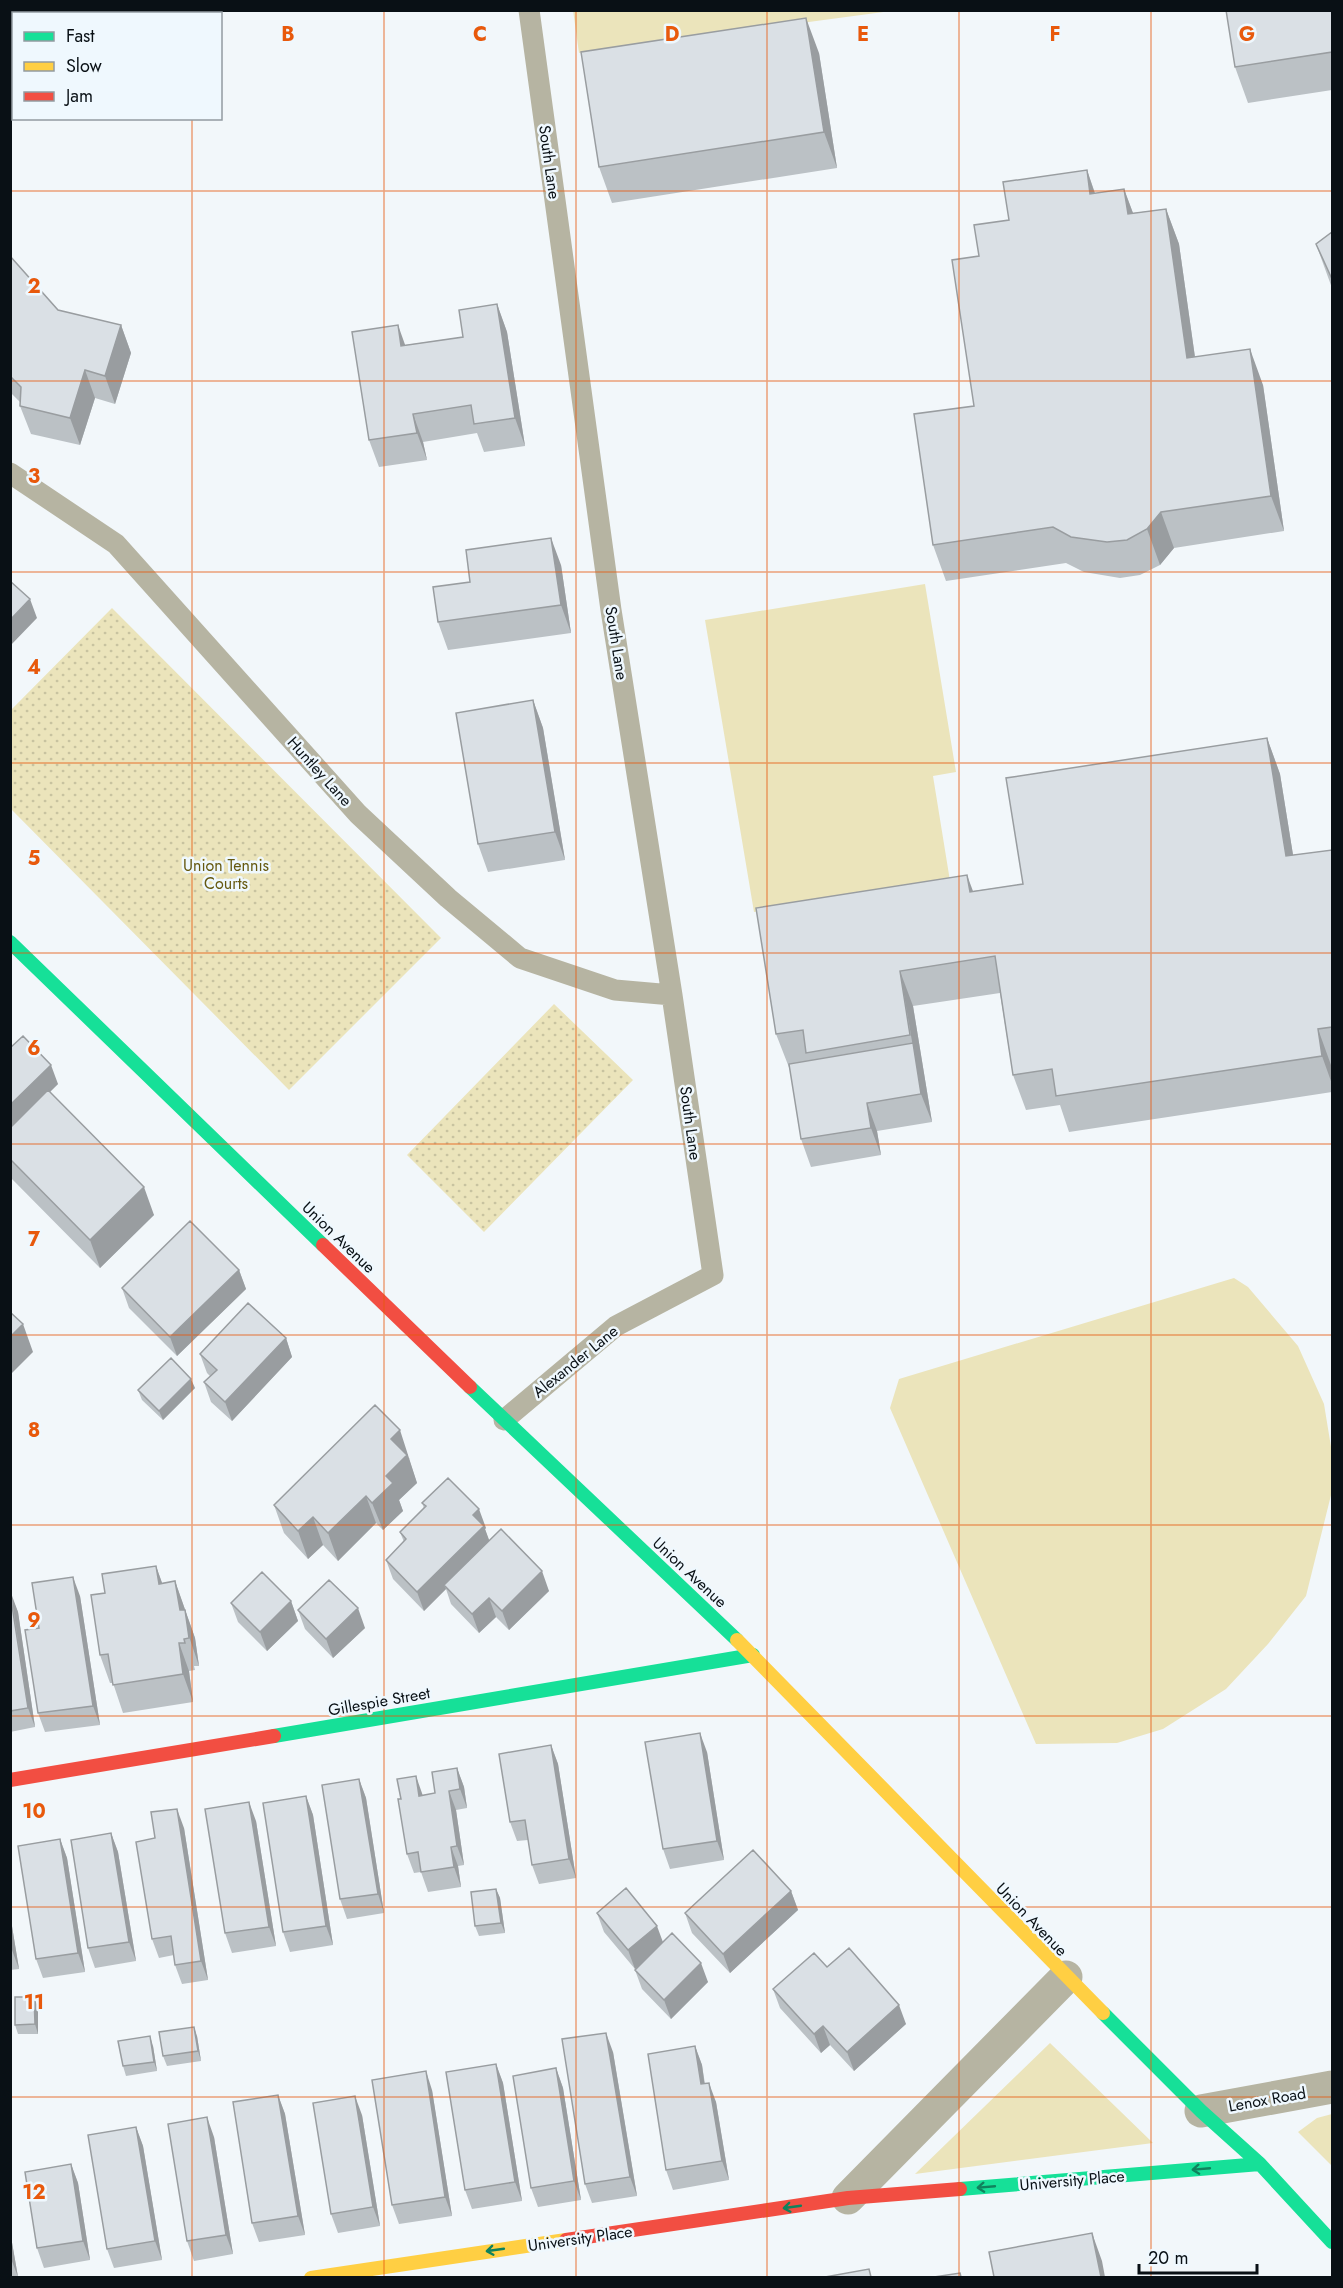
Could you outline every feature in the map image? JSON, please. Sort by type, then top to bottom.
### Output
[{"type":"street","name":"Union Avenue","points":[[10,942],[504,1420],[753,1655],[1066,1977],[1201,2111],[1260,2164],[1332,2242]]},
{"type":"street","name":"Gillespie Street","points":[[10,1780],[753,1655]]},
{"type":"street","points":[[848,2198],[1066,1977]]},
{"type":"street","name":"Lenox Road","points":[[1201,2111],[1332,2087]]},
{"type":"street","name":"University Place","points":[[311,2277],[848,2198],[1260,2164]]},
{"type":"lane","name":"South Lane","points":[[529,10],[611,610],[672,995],[713,1275]]},
{"type":"lane","name":"Huntley Lane","points":[[10,473],[116,544],[358,814],[448,898],[520,958],[615,990],[672,995]]},
{"type":"lane","name":"Alexander Lane","points":[[504,1420],[616,1326],[713,1275]]},
{"type":"green space","points":[[573,10],[891,11],[579,53]]},
{"type":"green space","points":[[925,584],[956,772],[933,776],[950,881],[754,912],[705,620]]},
{"type":"green space","name":"Union Tennis Courts","points":[[112,608],[441,938],[289,1090],[11,809],[11,710]]},
{"type":"green space","points":[[554,1004],[633,1080],[484,1232],[407,1155]]},
{"type":"green space","points":[[1234,1278],[1248,1287],[1298,1346],[1324,1404],[1332,1453],[1332,1491],[1306,1596],[1268,1644],[1226,1689],[1163,1729],[1117,1743],[1036,1744],[890,1408],[899,1379]]},
{"type":"green space","points":[[1050,2043],[1153,2143],[915,2174]]},
{"type":"green space","points":[[1332,2114],[1332,2166],[1298,2132],[1317,2118]]},
{"type":"building","points":[[1226,10],[1332,10],[1332,52],[1235,67]]},
{"type":"building","points":[[806,18],[824,132],[599,167],[581,52]]},
{"type":"building","points":[[1087,170],[1090,194],[1124,189],[1128,214],[1166,209],[1187,358],[1250,349],[1271,496],[1161,512],[1147,529],[1127,540],[1107,542],[1071,537],[1053,527],[933,545],[914,414],[974,406],[952,260],[979,256],[974,225],[1009,220],[1003,182]]},
{"type":"building","points":[[1332,232],[1332,279],[1316,244]]},
{"type":"building","points":[[10,256],[58,310],[121,325],[105,376],[85,370],[70,418],[20,406],[21,387],[10,376]]},
{"type":"building","points":[[497,304],[515,418],[474,424],[471,405],[413,414],[417,433],[369,440],[352,332],[398,325],[401,346],[463,337],[459,310]]},
{"type":"building","points":[[551,538],[561,605],[438,622],[433,587],[470,582],[466,550]]},
{"type":"building","points":[[10,581],[30,599],[10,620]]},
{"type":"building","points":[[533,700],[555,832],[478,844],[456,713]]},
{"type":"building","points":[[1267,738],[1286,856],[1332,850],[1332,1027],[1318,1029],[1322,1056],[1056,1096],[1052,1069],[1013,1075],[995,956],[900,971],[910,1035],[806,1053],[803,1030],[776,1034],[756,908],[967,875],[970,892],[1023,884],[1006,778]]},
{"type":"building","points":[[23,1036],[51,1065],[10,1105],[10,1048]]},
{"type":"building","points":[[913,1043],[921,1094],[867,1103],[871,1128],[801,1139],[789,1064]]},
{"type":"building","points":[[48,1090],[144,1187],[90,1240],[10,1159],[10,1128]]},
{"type":"building","points":[[190,1221],[239,1270],[170,1337],[122,1288]]},
{"type":"building","points":[[248,1303],[286,1338],[225,1402],[204,1382],[217,1370],[200,1354]]},
{"type":"building","points":[[10,1312],[23,1324],[10,1337]]},
{"type":"building","points":[[171,1358],[191,1379],[159,1411],[138,1390]]},
{"type":"building","points":[[375,1405],[400,1430],[391,1439],[407,1455],[386,1476],[393,1483],[372,1503],[366,1496],[328,1533],[313,1517],[298,1531],[274,1505]]},
{"type":"building","points":[[448,1478],[479,1509],[473,1515],[484,1526],[417,1592],[386,1560],[406,1539],[400,1532],[426,1506],[422,1503]]},
{"type":"building","points":[[501,1529],[542,1571],[502,1611],[489,1598],[472,1614],[444,1585]]},
{"type":"building","points":[[156,1566],[159,1584],[175,1581],[180,1610],[185,1610],[189,1638],[184,1639],[185,1643],[179,1643],[183,1674],[113,1685],[108,1654],[100,1655],[91,1595],[105,1593],[102,1574]]},
{"type":"building","points":[[262,1572],[291,1601],[260,1632],[231,1603]]},
{"type":"building","points":[[73,1577],[93,1706],[38,1713],[25,1630],[39,1628],[32,1583]]},
{"type":"building","points":[[329,1580],[358,1608],[326,1639],[298,1610]]},
{"type":"building","points":[[10,1593],[28,1708],[10,1711]]},
{"type":"building","points":[[700,1733],[717,1841],[663,1849],[645,1742]]},
{"type":"building","points":[[551,1745],[569,1859],[532,1865],[525,1820],[510,1822],[499,1754]]},
{"type":"building","points":[[457,1768],[460,1789],[449,1791],[457,1846],[451,1847],[454,1867],[421,1872],[418,1852],[407,1854],[397,1779],[416,1776],[419,1796],[435,1793],[432,1772]]},
{"type":"building","points":[[359,1779],[378,1894],[340,1899],[322,1785]]},
{"type":"building","points":[[306,1796],[326,1926],[283,1932],[263,1803]]},
{"type":"building","points":[[249,1802],[269,1927],[225,1933],[205,1809]]},
{"type":"building","points":[[177,1809],[201,1961],[175,1965],[171,1936],[152,1939],[136,1842],[155,1838],[151,1812]]},
{"type":"building","points":[[111,1833],[129,1942],[88,1948],[71,1840]]},
{"type":"building","points":[[60,1839],[78,1953],[36,1959],[18,1846]]},
{"type":"building","points":[[753,1850],[791,1891],[723,1954],[685,1913]]},
{"type":"building","points":[[626,1888],[657,1926],[628,1950],[597,1913]]},
{"type":"building","points":[[496,1889],[501,1923],[475,1926],[471,1892]]},
{"type":"building","points":[[672,1933],[701,1963],[664,2000],[635,1970]]},
{"type":"building","points":[[849,1948],[899,2005],[847,2052],[823,2026],[814,2034],[773,1989],[814,1953],[827,1967]]},
{"type":"building","points":[[15,1997],[34,1997],[35,2024],[15,2025]]},
{"type":"building","points":[[194,2027],[198,2051],[163,2056],[159,2032]]},
{"type":"building","points":[[606,2033],[630,2177],[585,2184],[562,2039]]},
{"type":"building","points":[[150,2036],[154,2062],[123,2066],[118,2041]]},
{"type":"building","points":[[695,2046],[701,2084],[709,2083],[722,2161],[666,2170],[648,2054]]},
{"type":"building","points":[[496,2064],[515,2182],[465,2190],[446,2072]]},
{"type":"building","points":[[556,2068],[574,2181],[531,2188],[513,2076]]},
{"type":"building","points":[[426,2071],[445,2197],[392,2205],[372,2080]]},
{"type":"building","points":[[278,2095],[298,2216],[252,2223],[233,2102]]},
{"type":"building","points":[[355,2096],[373,2207],[331,2214],[313,2103]]},
{"type":"building","points":[[207,2117],[226,2235],[187,2241],[168,2124]]},
{"type":"building","points":[[136,2127],[155,2241],[107,2249],[88,2135]]},
{"type":"building","points":[[71,2164],[83,2241],[37,2248],[25,2172]]},
{"type":"building","points":[[1092,2233],[1101,2277],[994,2277],[989,2252]]},
{"type":"building","points":[[869,2269],[871,2277],[825,2277]]},
{"type":"building","points":[[960,2273],[961,2277],[934,2277]]},
{"type":"traffic: fast","points":[[10,942],[323,1245]]},
{"type":"traffic: fast","points":[[470,1387],[737,1640]]},
{"type":"traffic: fast","points":[[274,1736],[753,1655]]},
{"type":"traffic: fast","points":[[1103,2013],[1201,2111],[1260,2164],[1332,2242]]},
{"type":"traffic: fast","points":[[960,2189],[1260,2164]]},
{"type":"traffic: slow","points":[[737,1640],[1103,2013]]},
{"type":"traffic: slow","points":[[311,2278],[566,2240]]},
{"type":"traffic: jam","points":[[323,1245],[470,1387]]},
{"type":"traffic: jam","points":[[10,1780],[274,1736]]},
{"type":"traffic: jam","points":[[566,2240],[848,2198],[960,2189]]}]
